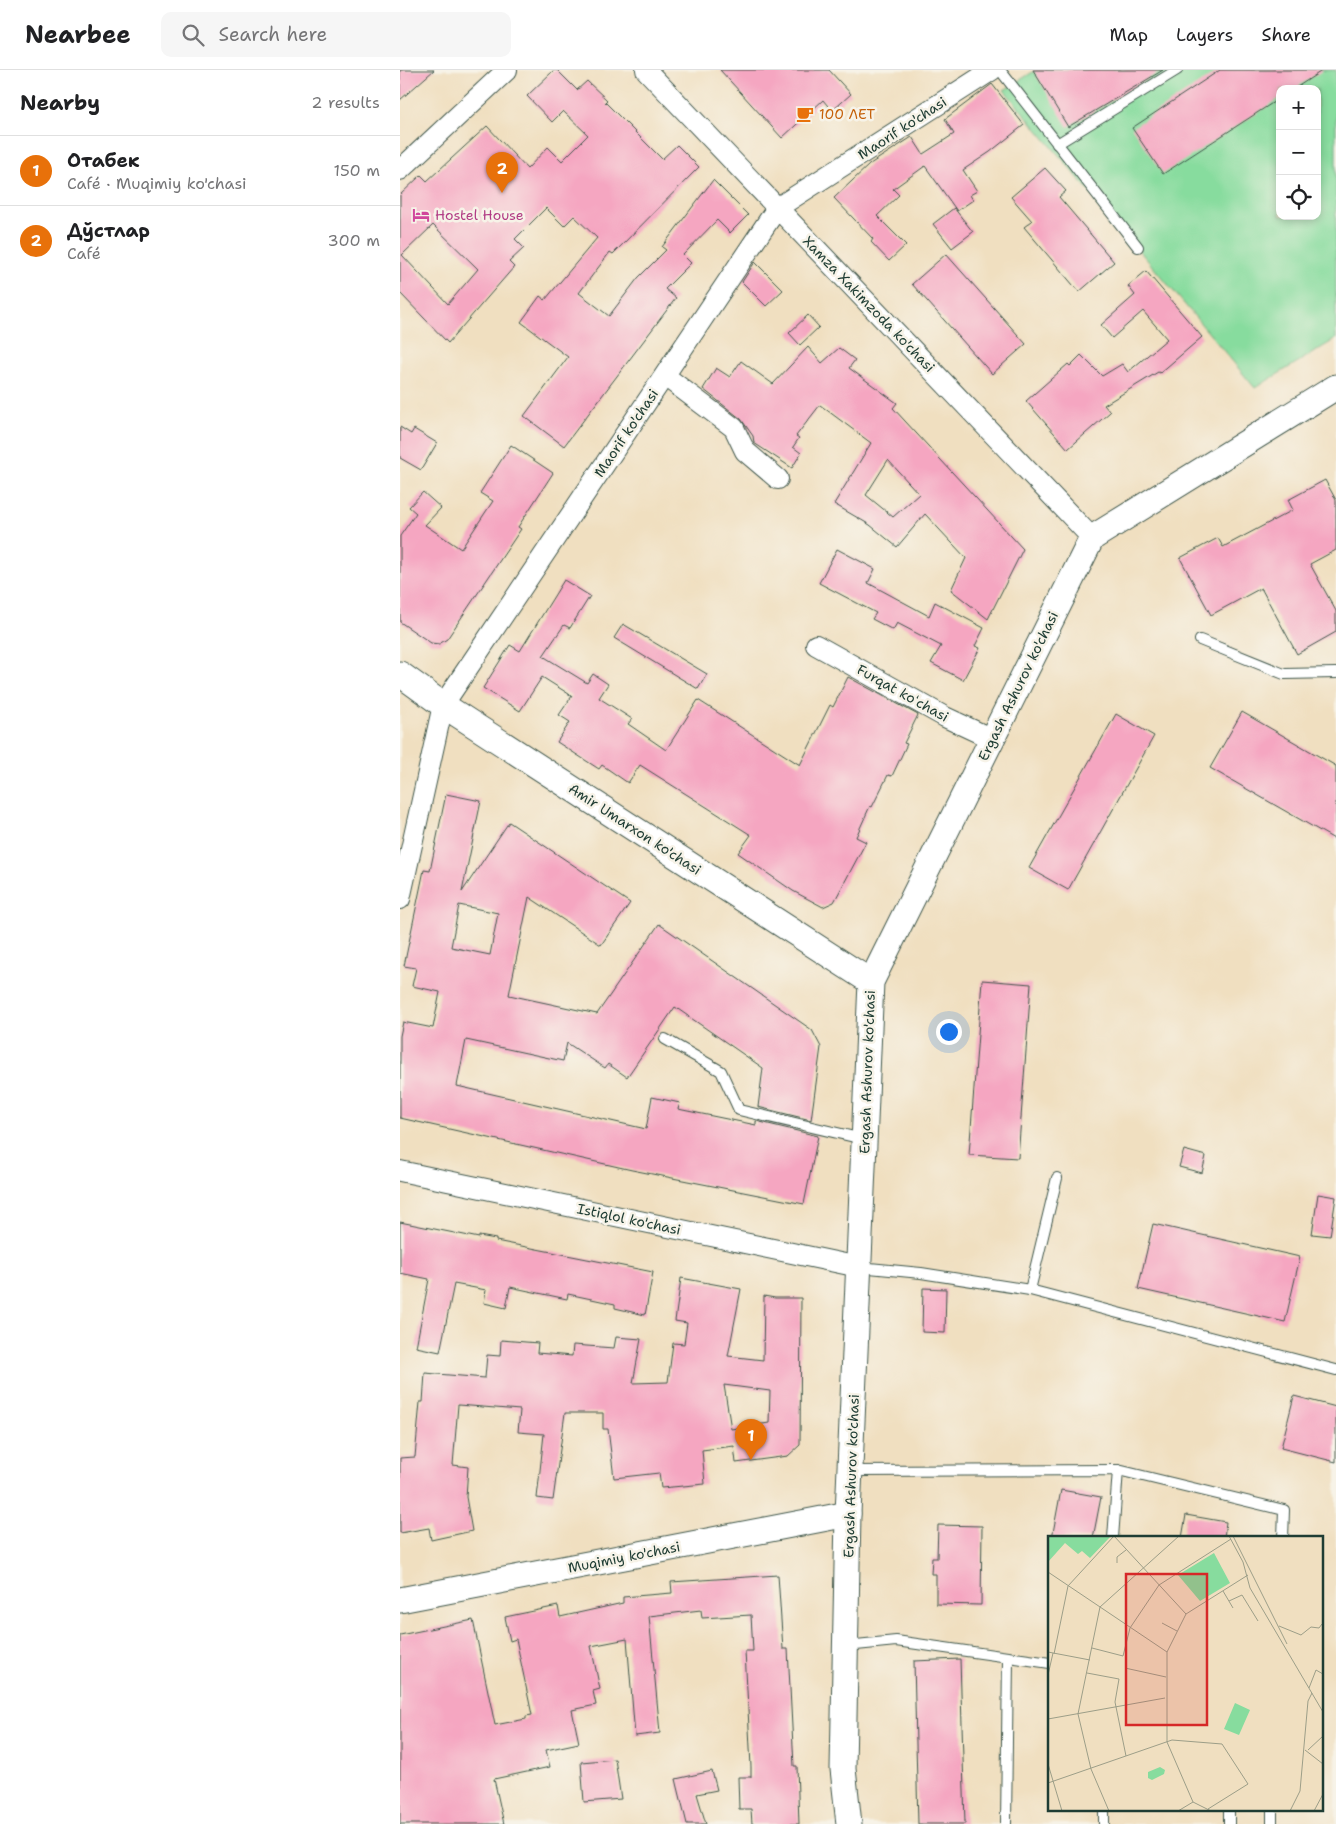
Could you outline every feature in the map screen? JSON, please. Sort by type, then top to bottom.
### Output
[{"type":"street","points":[[400,170],[507,70]]},
{"type":"street","name":"Xamza Xakimzoda ko'chasi","points":[[646,70],[1092,538]]},
{"type":"street","name":"Maorif ko'chasi","points":[[400,899],[443,705],[778,208],[992,70]]},
{"type":"street","points":[[664,376],[734,428],[745,451],[778,479]]},
{"type":"street","points":[[1092,538],[1336,387]]},
{"type":"street","name":"Ergash Ashurov ko'chasi","points":[[849,1824],[843,1769],[848,1514],[871,982],[1092,538]]},
{"type":"street","name":"Furqat koʻchasi","points":[[816,645],[945,716],[992,739]]},
{"type":"street","name":"Amir Umarxon ko'chasi","points":[[400,674],[443,705],[871,982]]},
{"type":"street","name":"Istiqlol ko'chasi","points":[[400,1171],[859,1267]]},
{"type":"street","name":"Muqimiy ko'chasi","points":[[400,1600],[848,1514]]},
{"type":"lane","points":[[1000,70],[1138,247]]},
{"type":"lane","points":[[1057,144],[1177,70]]},
{"type":"lane","points":[[1200,640],[1284,674],[1336,673]]},
{"type":"lane","points":[[664,1039],[721,1071],[739,1110],[864,1139]]},
{"type":"lane","points":[[1030,1290],[1057,1178]]},
{"type":"lane","points":[[859,1267],[921,1273],[1030,1290],[1336,1370]]},
{"type":"lane","points":[[850,1471],[1118,1470],[1284,1510],[1283,1536]]},
{"type":"lane","points":[[1113,1536],[1118,1470]]},
{"type":"lane","points":[[846,1646],[896,1641],[1048,1663]]},
{"type":"lane","points":[[1006,1824],[1008,1657]]},
{"type":"green space","points":[[1036,70],[1336,70],[1336,339],[1255,388],[1004,90]]},
{"type":"building","points":[[400,70],[434,70],[400,100]]},
{"type":"building","points":[[554,70],[557,70],[577,90],[587,81],[607,100],[605,102],[662,159],[677,145],[699,167],[613,254],[610,252],[579,293],[609,316],[638,278],[666,250],[662,247],[713,180],[748,215],[730,233],[717,220],[683,255],[691,263],[665,289],[676,298],[564,446],[524,416],[568,357],[521,322],[540,296],[545,300],[597,238],[574,216],[564,226],[546,208],[515,239],[524,248],[509,262],[514,267],[448,343],[400,293],[400,195],[421,175],[427,181],[487,126],[527,169],[548,147],[562,161],[588,135],[563,111],[552,122],[527,96]],"holes":[[[433,225],[478,269],[448,304],[402,255]]]},
{"type":"building","points":[[720,70],[829,70],[851,94],[832,111],[823,100],[782,138]]},
{"type":"building","points":[[1033,70],[1163,70],[1068,127]]},
{"type":"building","points":[[1220,70],[1323,70],[1300,85],[1276,85],[1276,101],[1163,174],[1132,128]]},
{"type":"building","points":[[992,84],[1024,125],[990,152],[963,170],[977,191],[970,195],[973,200],[957,211],[925,166],[893,189],[899,195],[877,216],[906,245],[889,261],[871,242],[873,239],[834,198],[870,164],[912,137],[923,154],[954,134],[945,119]]},
{"type":"building","points":[[1045,168],[1066,191],[1059,197],[1114,262],[1079,292],[1024,227],[1032,221],[1011,197]]},
{"type":"building","points":[[954,208],[973,232],[952,248],[933,224]]},
{"type":"building","points":[[946,254],[1026,344],[992,374],[912,284]]},
{"type":"building","points":[[755,262],[783,290],[766,306],[742,282]]},
{"type":"building","points":[[1146,271],[1202,337],[1160,373],[1158,372],[1104,405],[1110,412],[1068,449],[1026,401],[1081,355],[1102,376],[1122,364],[1128,372],[1167,339],[1143,311],[1112,338],[1101,325],[1135,295],[1128,286]]},
{"type":"building","points":[[808,315],[819,327],[800,345],[789,333]]},
{"type":"building","points":[[808,347],[822,363],[839,348],[855,360],[849,368],[897,403],[893,408],[1023,549],[988,619],[951,590],[966,558],[925,514],[897,547],[870,525],[834,504],[871,443],[820,405],[796,436],[799,438],[793,447],[801,453],[792,468],[754,443],[753,436],[741,419],[703,389],[716,368],[730,377],[741,361],[773,384]],"holes":[[[888,460],[919,494],[893,517],[866,495]]]},
{"type":"building","points":[[400,427],[411,434],[414,429],[437,443],[421,470],[400,458]]},
{"type":"building","points":[[511,445],[553,473],[518,527],[521,529],[447,639],[439,644],[431,643],[400,622],[400,536],[416,513],[409,507],[423,492],[441,508],[425,525],[461,549],[493,501],[480,493]]},
{"type":"building","points":[[1325,480],[1336,500],[1336,550],[1310,564],[1336,611],[1336,632],[1297,654],[1261,588],[1211,615],[1180,558],[1218,538],[1223,547],[1293,510],[1288,500]]},
{"type":"building","points":[[837,549],[875,569],[868,583],[929,616],[935,602],[984,628],[975,646],[980,648],[963,680],[931,663],[941,646],[897,623],[893,630],[872,619],[876,613],[819,583]]},
{"type":"building","points":[[564,580],[590,596],[570,628],[564,625],[543,656],[587,683],[593,674],[608,684],[599,698],[632,719],[628,724],[666,750],[698,700],[800,765],[830,705],[833,707],[848,677],[918,715],[904,743],[907,744],[892,776],[888,775],[872,807],[870,806],[856,837],[866,842],[834,902],[823,907],[793,891],[738,853],[751,835],[640,765],[628,783],[602,765],[599,769],[557,742],[570,722],[559,715],[572,696],[542,677],[520,711],[483,688],[510,645],[520,651]]},
{"type":"building","points":[[623,624],[707,674],[698,689],[614,638]]},
{"type":"building","points":[[1242,712],[1336,766],[1336,840],[1210,768]]},
{"type":"building","points":[[1116,714],[1154,736],[1068,890],[1029,868]]},
{"type":"building","points":[[446,794],[481,801],[462,892],[509,822],[630,903],[601,945],[529,897],[509,995],[597,1014],[659,924],[812,1030],[821,1047],[811,1120],[758,1107],[763,1068],[675,1007],[627,1077],[608,1064],[605,1068],[567,1043],[563,1061],[466,1040],[457,1086],[646,1129],[652,1097],[680,1103],[678,1109],[756,1125],[756,1121],[818,1136],[804,1204],[632,1170],[400,1118],[400,1036],[403,1022],[433,1028],[440,992],[412,986],[416,968],[404,966],[424,870],[430,871]],"holes":[[[459,905],[498,913],[490,955],[451,947]]]},
{"type":"building","points":[[982,980],[1031,984],[1018,1158],[969,1155]]},
{"type":"building","points":[[1184,1150],[1206,1156],[1202,1173],[1179,1167]]},
{"type":"building","points":[[1318,1194],[1336,1197],[1330,1236],[1312,1234]]},
{"type":"building","points":[[400,1222],[479,1238],[479,1236],[496,1239],[496,1241],[653,1272],[645,1315],[615,1308],[615,1304],[568,1294],[567,1299],[510,1287],[506,1308],[484,1303],[486,1290],[454,1284],[440,1352],[416,1347],[429,1279],[400,1273]]},
{"type":"building","points":[[1153,1224],[1300,1257],[1285,1322],[1138,1289]]},
{"type":"building","points":[[681,1278],[741,1289],[728,1356],[763,1360],[764,1296],[801,1298],[800,1445],[788,1456],[736,1463],[734,1446],[702,1450],[705,1484],[661,1488],[659,1473],[614,1478],[608,1429],[603,1429],[603,1413],[565,1413],[553,1500],[537,1498],[544,1434],[518,1432],[520,1410],[458,1405],[453,1465],[468,1467],[466,1497],[472,1531],[431,1540],[429,1528],[400,1533],[400,1458],[415,1457],[420,1402],[423,1402],[425,1373],[485,1378],[487,1355],[500,1356],[501,1340],[538,1343],[537,1353],[572,1356],[573,1345],[614,1348],[616,1337],[641,1339],[633,1383],[668,1382],[673,1343],[684,1344],[687,1323],[675,1321]],"holes":[[[724,1385],[770,1391],[769,1423],[731,1429]]]},
{"type":"building","points":[[923,1288],[946,1289],[945,1333],[922,1332]]},
{"type":"building","points":[[1294,1396],[1336,1407],[1336,1462],[1281,1448]]},
{"type":"building","points":[[1061,1490],[1101,1497],[1093,1536],[1052,1536]]},
{"type":"building","points":[[1186,1515],[1226,1522],[1224,1536],[1182,1536]]},
{"type":"building","points":[[938,1525],[982,1526],[981,1605],[936,1604],[936,1574],[931,1574],[932,1558],[937,1558]]},
{"type":"building","points":[[778,1575],[783,1649],[788,1649],[794,1766],[797,1766],[799,1824],[752,1824],[751,1809],[739,1809],[738,1777],[751,1777],[745,1651],[753,1651],[751,1615],[702,1618],[701,1610],[649,1616],[660,1733],[635,1736],[627,1639],[591,1646],[600,1689],[593,1691],[596,1705],[572,1710],[579,1743],[546,1750],[550,1767],[494,1779],[504,1824],[400,1824],[400,1635],[473,1620],[495,1725],[526,1719],[526,1716],[532,1715],[516,1639],[510,1641],[505,1617],[558,1606],[560,1617],[623,1603],[623,1597],[672,1593],[671,1582]]},
{"type":"building","points":[[960,1659],[965,1824],[918,1824],[914,1661]]},
{"type":"building","points":[[615,1759],[621,1799],[584,1802],[581,1762]]},
{"type":"building","points":[[712,1771],[717,1790],[697,1794],[706,1824],[687,1824],[676,1779]]},
{"type":"place","name":"100 ЛЕТ","points":[[805,114]]},
{"type":"place","name":"Дўстлар","points":[[502,193]]},
{"type":"place","name":"Hostel House","points":[[421,215]]},
{"type":"place","name":"Отабек","points":[[751,1460]]}]
